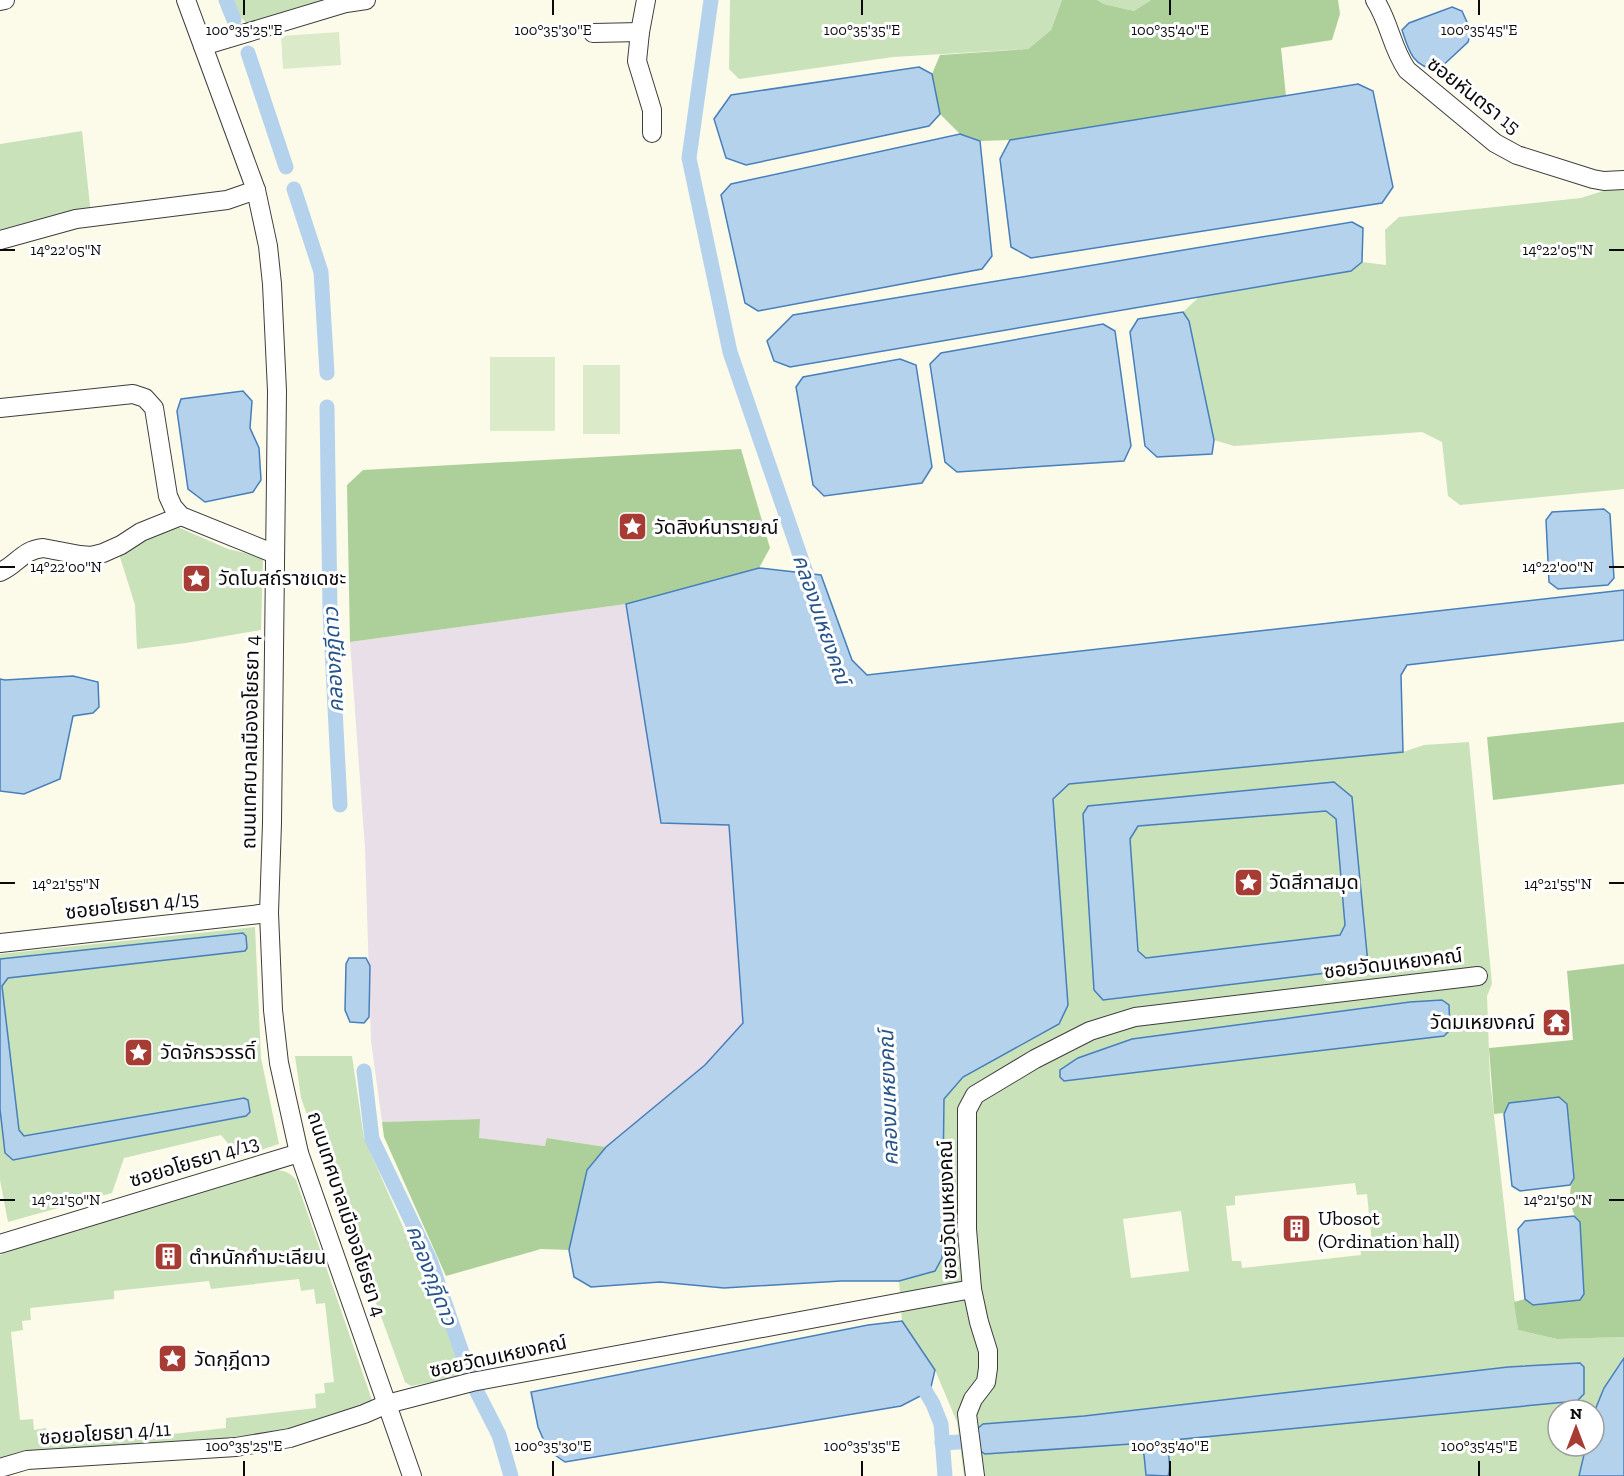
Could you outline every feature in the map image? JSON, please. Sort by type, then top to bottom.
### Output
[{"type":"street","points":[[0,1],[6,0]]},
{"type":"street","name":"ถนนเทศบาลเมืองอโยธยา 4","points":[[186,0],[256,190],[268,246],[272,284],[277,391],[269,913],[273,1010],[279,1063],[298,1153],[412,1476]]},
{"type":"street","points":[[203,46],[346,2],[366,0]]},
{"type":"street","points":[[646,0],[638,61],[652,110],[652,133]]},
{"type":"street","name":"ซอยหันตรา 15","points":[[1375,0],[1382,10],[1398,57],[1407,70],[1495,143],[1517,155],[1593,179],[1624,180]]},
{"type":"street","points":[[593,33],[640,32]]},
{"type":"street","points":[[0,240],[76,219],[227,200],[256,190]]},
{"type":"street","points":[[0,408],[133,394],[146,398],[154,408],[168,496],[173,507],[181,516],[275,554]]},
{"type":"street","points":[[0,572],[7,569],[22,555],[36,549],[92,555],[103,554],[141,532],[181,516]]},
{"type":"street","name":"ซอยอโยธยา 4/15","points":[[0,943],[269,913]]},
{"type":"street","name":"ซอยวัดมเหยงคณ์","points":[[387,1404],[472,1382],[972,1289],[967,1229],[967,1110],[975,1095],[1035,1059],[1090,1031],[1135,1017],[1478,976]]},
{"type":"street","name":"ซอยอโยธยา 4/13","points":[[0,1244],[298,1153]]},
{"type":"street","points":[[972,1289],[988,1351],[986,1382],[973,1399],[967,1414],[975,1476]]},
{"type":"street","name":"ซอยอโยธยา 4/11","points":[[0,1468],[27,1460],[50,1468],[236,1447],[290,1438],[364,1414],[387,1404]]},
{"type":"shaded area","points":[[626,604],[661,823],[729,825],[743,1023],[705,1065],[606,1147],[548,1138],[546,1146],[478,1138],[479,1119],[382,1122],[371,1041],[365,848],[350,642]]},
{"type":"green space","points":[[232,0],[330,0],[327,4],[246,23],[239,15]]},
{"type":"green space","points":[[730,0],[1062,0],[1051,30],[1028,49],[893,57],[739,79],[729,69]]},
{"type":"green space","points":[[1062,0],[1097,0],[1104,4],[1134,11],[1151,0],[1338,0],[1340,14],[1332,40],[1281,48],[1286,96],[1010,140],[980,141],[960,134],[940,114],[932,74],[940,55],[1028,49],[1051,30]]},
{"type":"green space","points":[[1097,0],[1151,0],[1134,11],[1104,4]]},
{"type":"green space","points":[[339,32],[341,65],[283,69],[281,36]]},
{"type":"green space","points":[[82,131],[91,215],[0,237],[0,144]]},
{"type":"green space","points":[[1624,188],[1624,489],[1460,505],[1448,496],[1442,442],[1422,432],[1234,446],[1214,440],[1189,321],[1183,312],[1199,297],[1351,271],[1362,262],[1386,265],[1385,230],[1399,217],[1581,198],[1603,191]]},
{"type":"green space","points":[[490,357],[555,357],[555,431],[490,431]]},
{"type":"green space","points":[[583,365],[620,365],[620,434],[583,434]]},
{"type":"green space","points":[[741,449],[770,548],[759,568],[626,604],[350,642],[347,485],[363,470]]},
{"type":"green space","points":[[171,524],[228,549],[263,557],[261,630],[137,649],[135,605],[119,554]]},
{"type":"green space","points":[[1624,722],[1624,784],[1493,800],[1487,737]]},
{"type":"green space","points":[[1469,742],[1492,984],[1487,996],[1490,1079],[1518,1330],[1557,1339],[1624,1337],[1624,1358],[1604,1388],[1600,1398],[1546,1398],[1546,1458],[1583,1458],[1579,1476],[964,1476],[957,1422],[935,1370],[902,1321],[899,1281],[935,1271],[942,1258],[944,1099],[963,1077],[1058,1024],[1068,1005],[1053,799],[1069,784],[1403,752],[1424,745]],"holes":[[[1355,1183],[1357,1195],[1367,1194],[1372,1244],[1360,1245],[1361,1255],[1242,1268],[1241,1261],[1232,1261],[1226,1206],[1235,1205],[1235,1196]],[[1181,1211],[1189,1271],[1131,1278],[1123,1219]]]},
{"type":"green space","points":[[255,927],[261,1058],[279,1144],[239,1157],[221,1135],[124,1158],[112,1193],[8,1222],[0,1180],[0,954]]},
{"type":"green space","points":[[1624,964],[1624,1337],[1557,1339],[1518,1330],[1514,1302],[1525,1299],[1533,1305],[1584,1294],[1580,1223],[1571,1201],[1574,1178],[1567,1104],[1510,1103],[1504,1113],[1494,1114],[1489,1048],[1573,1040],[1567,971]]},
{"type":"green space","points":[[295,1056],[352,1056],[364,1138],[468,1375],[411,1386],[405,1382],[301,1098]]},
{"type":"green space","points":[[480,1119],[479,1138],[545,1146],[547,1138],[606,1147],[587,1171],[569,1250],[541,1249],[446,1276],[384,1137],[382,1122]]},
{"type":"green space","points":[[277,1170],[288,1173],[296,1180],[373,1403],[285,1434],[0,1460],[0,1255],[70,1231]],"holes":[[[299,1279],[301,1291],[314,1289],[316,1304],[325,1303],[334,1382],[324,1383],[325,1393],[315,1394],[316,1408],[226,1418],[226,1428],[127,1439],[125,1431],[48,1439],[46,1428],[34,1430],[33,1419],[20,1420],[11,1332],[23,1330],[22,1321],[31,1320],[30,1308],[114,1299],[114,1291],[209,1281],[211,1289]]]},
{"type":"water","points":[[1452,7],[1462,11],[1471,31],[1468,42],[1438,70],[1423,66],[1410,52],[1402,30],[1409,23]]},
{"type":"water","points":[[919,67],[932,74],[940,114],[929,126],[746,165],[726,158],[714,119],[731,95]]},
{"type":"water","points":[[1358,84],[1373,91],[1393,187],[1382,203],[1031,258],[1011,247],[1000,159],[1010,140]]},
{"type":"water","points":[[960,134],[980,141],[992,256],[982,269],[758,311],[745,303],[721,195],[731,184]]},
{"type":"water","points":[[1352,222],[1363,228],[1362,262],[1351,271],[790,367],[774,361],[767,341],[793,315]]},
{"type":"water","points":[[1183,312],[1189,321],[1214,440],[1212,454],[1157,457],[1145,446],[1130,332],[1138,319]]},
{"type":"water","points":[[1103,324],[1115,331],[1131,446],[1124,461],[957,472],[945,462],[930,364],[941,353]]},
{"type":"water","points":[[900,359],[916,365],[932,467],[922,483],[824,496],[813,485],[796,387],[803,377]]},
{"type":"water","points":[[243,391],[252,401],[250,428],[259,448],[261,480],[253,492],[205,502],[188,489],[177,411],[181,399]]},
{"type":"water","points":[[1604,509],[1610,514],[1614,578],[1608,585],[1558,589],[1549,582],[1546,520],[1552,512]]},
{"type":"water","points":[[759,568],[821,575],[852,660],[867,675],[1624,590],[1624,640],[1407,665],[1401,675],[1403,752],[1069,784],[1053,799],[1068,1005],[1059,1024],[963,1077],[944,1099],[942,1258],[935,1271],[899,1281],[841,1281],[724,1288],[660,1282],[591,1287],[574,1277],[569,1250],[587,1170],[606,1147],[705,1065],[743,1023],[729,825],[661,823],[626,604]]},
{"type":"water","points":[[73,676],[98,682],[99,707],[93,713],[73,716],[60,779],[24,794],[0,791],[0,679]]},
{"type":"water","points":[[1334,782],[1352,797],[1368,964],[1360,969],[1103,1000],[1094,990],[1083,814],[1088,806]],"holes":[[[1326,811],[1336,819],[1345,925],[1340,935],[1146,958],[1138,951],[1130,839],[1138,826]]]},
{"type":"water","points":[[243,933],[246,936],[245,951],[8,978],[2,986],[19,1130],[24,1136],[244,1098],[248,1100],[250,1112],[246,1116],[13,1160],[5,1153],[0,1109],[0,959]]},
{"type":"water","points":[[349,958],[366,958],[370,966],[369,1017],[364,1023],[350,1022],[345,1010],[346,964]]},
{"type":"water","points":[[1442,1000],[1449,1005],[1450,1030],[1444,1036],[1064,1081],[1060,1077],[1060,1070],[1078,1058],[1132,1039],[1410,1002]]},
{"type":"water","points":[[1559,1097],[1567,1104],[1574,1178],[1570,1185],[1520,1191],[1512,1186],[1504,1114],[1509,1103]]},
{"type":"water","points":[[1574,1216],[1580,1222],[1584,1294],[1580,1300],[1533,1305],[1525,1299],[1518,1229],[1525,1221]]},
{"type":"water","points":[[902,1321],[935,1370],[930,1391],[901,1406],[565,1462],[548,1450],[538,1427],[531,1392],[868,1325]]},
{"type":"water","points":[[1624,1358],[1624,1476],[1579,1476],[1583,1458],[1606,1458],[1606,1398],[1600,1398]]},
{"type":"water","points":[[1580,1363],[1584,1367],[1584,1394],[1580,1398],[1546,1398],[1546,1404],[1173,1440],[1169,1449],[1168,1476],[1146,1475],[1141,1447],[1131,1444],[985,1454],[979,1450],[977,1429],[983,1424],[1084,1416],[1508,1367]]},
{"type":"waterway","name":"คลองกุฎีดาว","points":[[226,0],[234,20]]},
{"type":"waterway","name":"คลองมเหยงคณ์","points":[[711,0],[689,158],[730,352],[813,593]]},
{"type":"waterway","name":"คลองกุฎีดาว","points":[[248,53],[286,167]]},
{"type":"waterway","name":"คลองกุฎีดาว","points":[[294,189],[321,272],[327,373]]},
{"type":"waterway","name":"คลองกุฎีดาว","points":[[327,407],[330,610],[340,805]]},
{"type":"waterway","name":"คลองกุฎีดาว","points":[[364,1071],[372,1139],[430,1260],[472,1382],[499,1435],[511,1476]]},
{"type":"waterway","name":"คลองมเหยงคณ์","points":[[917,1377],[933,1404],[941,1424],[945,1476]]},
{"type":"waterway","points":[[942,1443],[959,1442]]},
{"type":"place","name":"วัดสิงห์นารายณ์","points":[[633,527]]},
{"type":"place","name":"วัดโบสถ์ราชเดชะ","points":[[197,578]]},
{"type":"place","name":"วัดสีกาสมุด","points":[[1248,882]]},
{"type":"place","name":"วัดมเหยงคณ์","points":[[1556,1022]]},
{"type":"place","name":"วัดจักรวรรดิ์","points":[[139,1052]]},
{"type":"place","name":"Ubosot (Ordination hall)","points":[[1297,1229]]},
{"type":"place","name":"ตำหนักกำมะเลียน","points":[[168,1257]]},
{"type":"place","name":"วัดกุฎีดาว","points":[[173,1359]]}]
